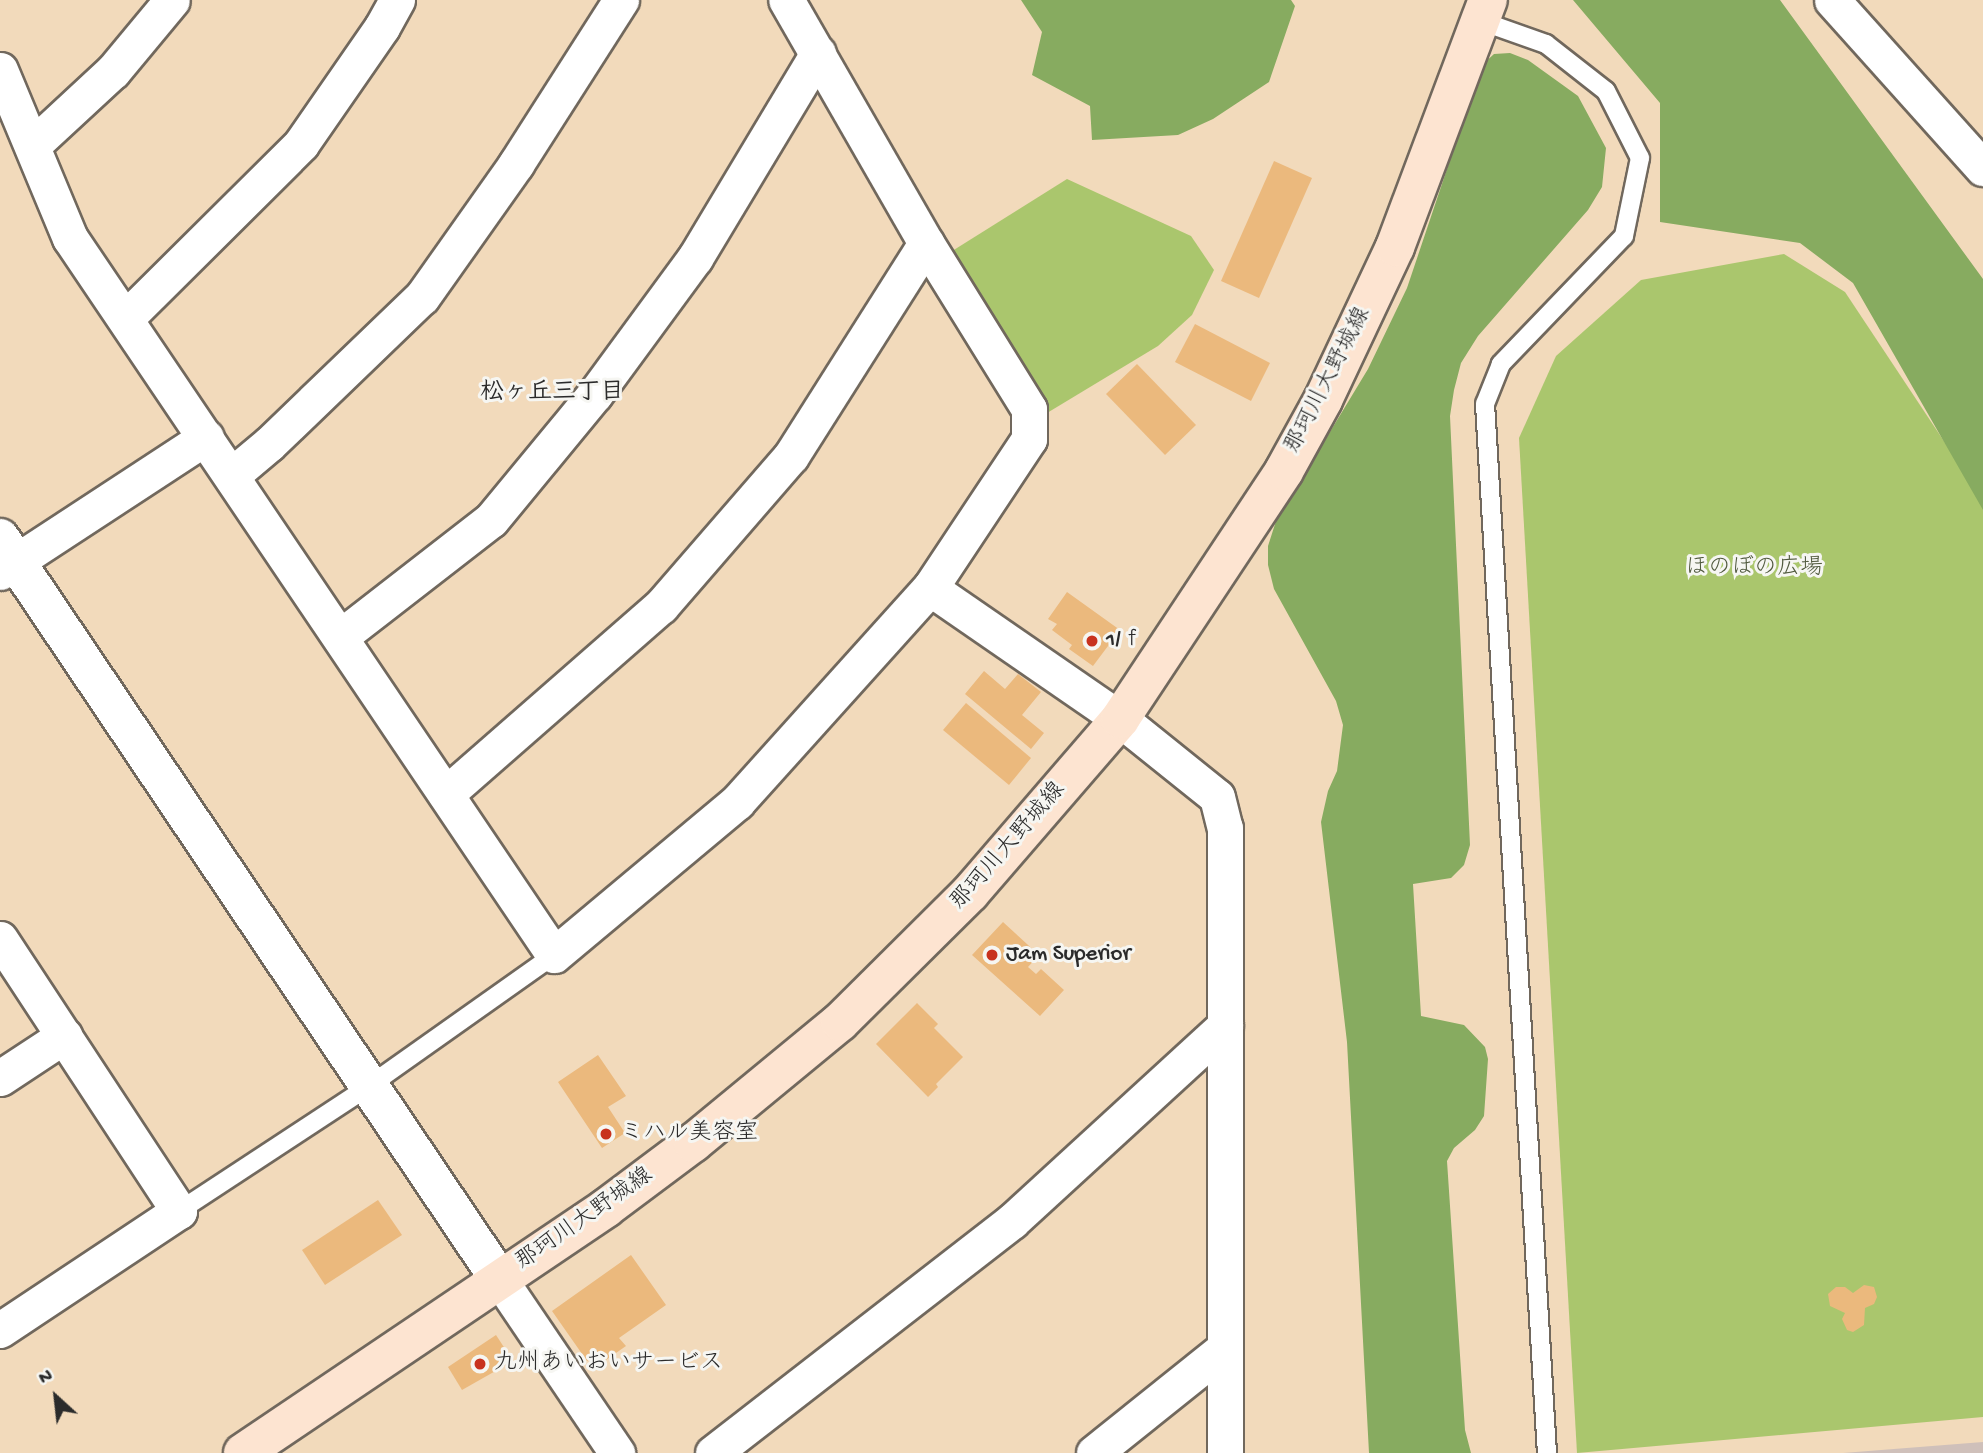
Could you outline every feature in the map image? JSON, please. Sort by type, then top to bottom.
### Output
[{"type":"main road","name":"那珂川大野城線","points":[[243,1453],[500,1280],[693,1143],[840,1022],[970,893],[1120,719],[1284,471],[1323,400],[1395,247],[1485,11]]},
{"type":"street","points":[[33,145],[113,72],[172,0]]},
{"type":"street","points":[[126,318],[301,144],[382,27],[397,0]]},
{"type":"street","points":[[232,475],[422,297],[516,164],[621,0]]},
{"type":"street","points":[[0,70],[70,238],[554,955],[737,802],[930,588],[1029,439],[1029,409],[926,243],[786,0]]},
{"type":"street","points":[[1832,0],[1983,168]]},
{"type":"street","points":[[340,637],[491,520],[595,394],[695,258],[818,53]]},
{"type":"street","points":[[446,794],[670,596],[791,456],[926,243]]},
{"type":"street","points":[[206,437],[5,558],[369,1086],[617,1453]]},
{"type":"street","points":[[930,588],[1120,719],[1217,797],[1225,828],[1225,1453]]},
{"type":"street","points":[[0,939],[179,1211],[0,1329]]},
{"type":"street","points":[[713,1453],[1012,1221],[1225,1026]]},
{"type":"street","points":[[0,1078],[64,1036]]},
{"type":"street","points":[[1094,1453],[1224,1349]]},
{"type":"lane","points":[[1485,11],[1546,44],[1606,91],[1640,158],[1624,236],[1501,364],[1485,404],[1547,1453]]},
{"type":"lane","points":[[179,1211],[369,1086],[554,955]]},
{"type":"shaded area","points":[[1983,1442],[1983,1453],[1843,1453]]},
{"type":"green space","points":[[1021,0],[1291,0],[1295,6],[1269,82],[1213,119],[1178,135],[1092,140],[1090,106],[1032,75],[1042,32]]},
{"type":"green space","points":[[1573,0],[1780,0],[1983,279],[1983,510],[1853,283],[1800,243],[1660,222],[1660,103]]},
{"type":"green space","points":[[1510,53],[1528,60],[1578,96],[1606,148],[1602,187],[1588,210],[1478,336],[1461,363],[1454,390],[1450,416],[1470,845],[1464,865],[1451,878],[1413,884],[1421,1016],[1464,1025],[1485,1047],[1488,1059],[1484,1116],[1475,1130],[1454,1148],[1447,1161],[1465,1430],[1471,1453],[1369,1453],[1347,1042],[1321,822],[1328,791],[1337,771],[1343,725],[1336,701],[1274,589],[1268,565],[1268,546],[1276,521],[1368,369],[1407,288],[1482,65],[1494,54]]},
{"type":"green space","points":[[1067,179],[1191,236],[1214,270],[1192,315],[1158,346],[1047,413],[949,253]]},
{"type":"green space","name":"ほのぼの広場","points":[[1784,254],[1845,292],[1983,500],[1983,1417],[1577,1453],[1519,438],[1556,356],[1641,280]]},
{"type":"building","points":[[1274,161],[1312,178],[1259,298],[1221,281]]},
{"type":"building","points":[[1195,324],[1270,363],[1251,401],[1175,362]]},
{"type":"building","points":[[1137,364],[1196,425],[1165,455],[1106,394]]},
{"type":"building","points":[[1067,592],[1120,630],[1093,666],[1069,649],[1072,645],[1052,630],[1057,624],[1048,619]]},
{"type":"building","points":[[984,671],[1005,689],[1018,674],[1041,692],[1022,715],[1044,733],[1031,749],[965,694]]},
{"type":"building","points":[[966,703],[1031,758],[1009,785],[943,730]]},
{"type":"building","points":[[1003,922],[1039,955],[1028,967],[1036,974],[1041,969],[1064,990],[1040,1016],[972,955]]},
{"type":"building","points":[[917,1003],[938,1024],[934,1028],[963,1057],[936,1084],[938,1087],[928,1097],[876,1044]]},
{"type":"building","points":[[598,1055],[626,1096],[608,1107],[625,1133],[602,1148],[558,1082]]},
{"type":"building","points":[[378,1200],[402,1235],[325,1285],[302,1250]]},
{"type":"building","points":[[631,1255],[666,1305],[619,1338],[626,1346],[603,1362],[598,1354],[587,1361],[552,1311]]},
{"type":"building","points":[[1864,1285],[1874,1287],[1877,1297],[1874,1304],[1865,1308],[1864,1325],[1853,1332],[1847,1330],[1842,1319],[1845,1313],[1830,1306],[1828,1294],[1836,1287],[1845,1287],[1853,1293]]},
{"type":"building","name":"九州あいおいサービス","points":[[496,1335],[513,1361],[462,1390],[448,1367]]},
{"type":"place","name":"1/ｆ","points":[[1092,641]]},
{"type":"place","name":"Jam Superior","points":[[992,955]]},
{"type":"place","name":"ミハル美容室","points":[[606,1134]]},
{"type":"place","name":"九州あいおいサービス","points":[[480,1364]]},
{"type":"district","name":"松ヶ丘三丁目","points":[[552,394]]}]
